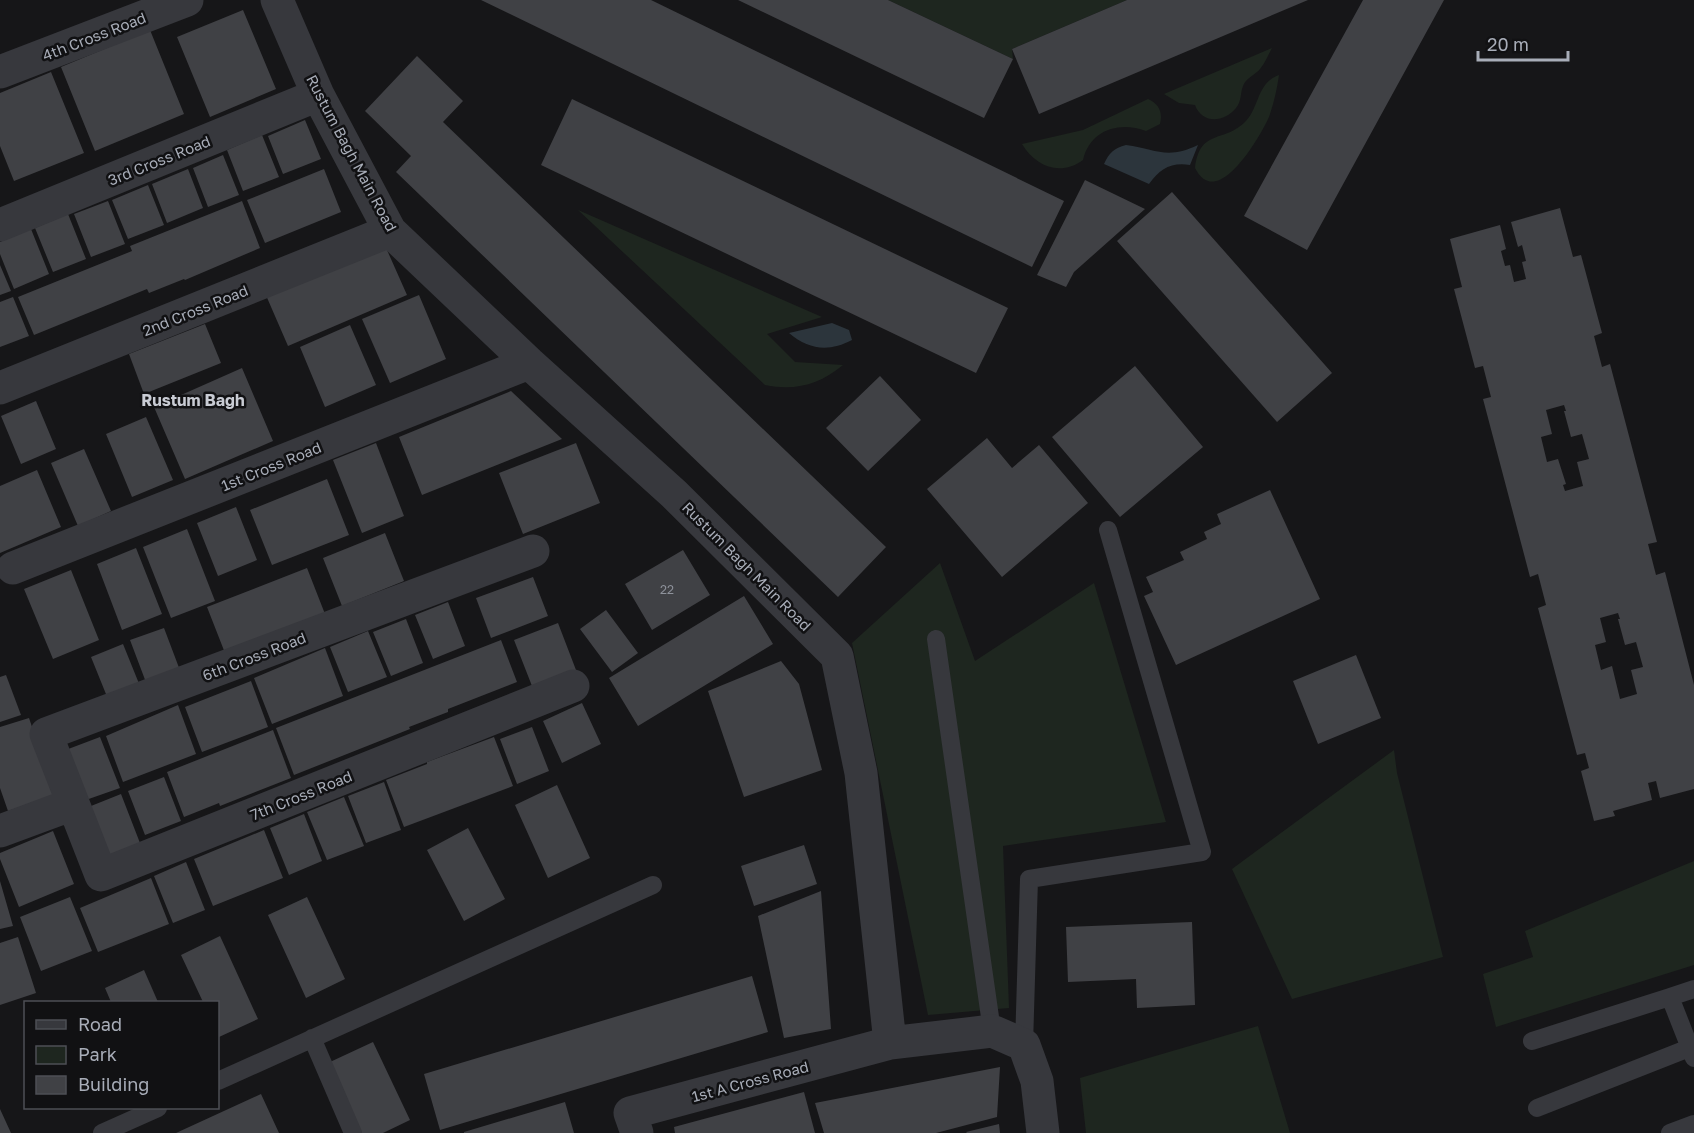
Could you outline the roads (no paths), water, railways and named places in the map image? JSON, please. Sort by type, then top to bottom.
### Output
[{"type":"street","name":"4th Cross Road","points":[[0,72],[187,0]]},
{"type":"street","name":"Rustum Bagh Main Road","points":[[277,0],[318,95],[390,231],[529,363],[674,494],[837,656],[861,773],[890,1043]]},
{"type":"street","name":"3rd Cross Road","points":[[0,225],[318,95]]},
{"type":"street","name":"2nd Cross Road","points":[[0,388],[390,231]]},
{"type":"street","name":"1st Cross Road","points":[[13,568],[529,363]]},
{"type":"street","name":"6th Cross Road","points":[[73,804],[46,734],[533,551]]},
{"type":"street","name":"7th Cross Road","points":[[73,804],[101,875],[573,686]]},
{"type":"street","points":[[3,820],[73,804]]},
{"type":"street","points":[[890,1043],[992,1031],[1024,1046],[1038,1081],[1043,1133]]},
{"type":"street","name":"1st A Cross Road","points":[[637,1133],[630,1113],[890,1043]]},
{"type":"lane","points":[[1024,1046],[1029,879],[1202,852],[1107,530]]},
{"type":"lane","points":[[936,639],[992,1031]]},
{"type":"lane","points":[[219,1081],[653,885]]},
{"type":"lane","points":[[1532,1041],[1694,989]]},
{"type":"lane","points":[[1537,1108],[1692,1051],[1670,997]]},
{"type":"lane","points":[[312,1038],[353,1133]]},
{"type":"lane","points":[[102,1133],[154,1109]]},
{"type":"lane","points":[[1670,1133],[1694,1124]]},
{"type":"district","name":"Rustum Bagh","points":[[193,400]]}]
